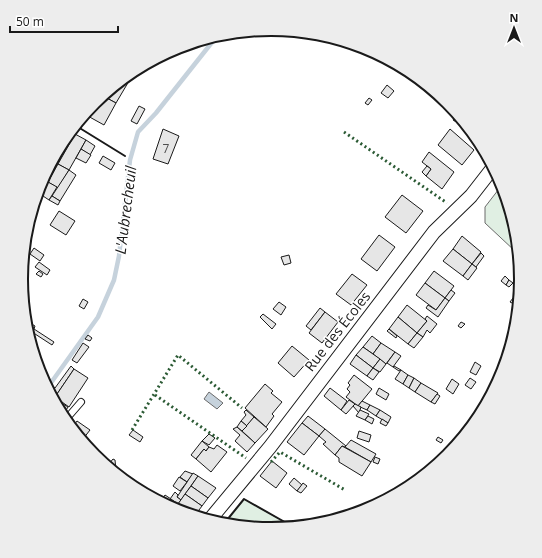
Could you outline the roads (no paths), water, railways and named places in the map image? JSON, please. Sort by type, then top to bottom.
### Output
[{"type":"street","name":"Rue des Écoles","points":[[214,515],[270,447],[434,232],[471,196],[489,173]]},
{"type":"lane","points":[[70,415],[80,402]]},
{"type":"waterway","name":"L'Aubrecheuil","points":[[51,382],[98,317],[114,280],[119,256],[130,160],[138,132],[156,113],[211,43]]}]
